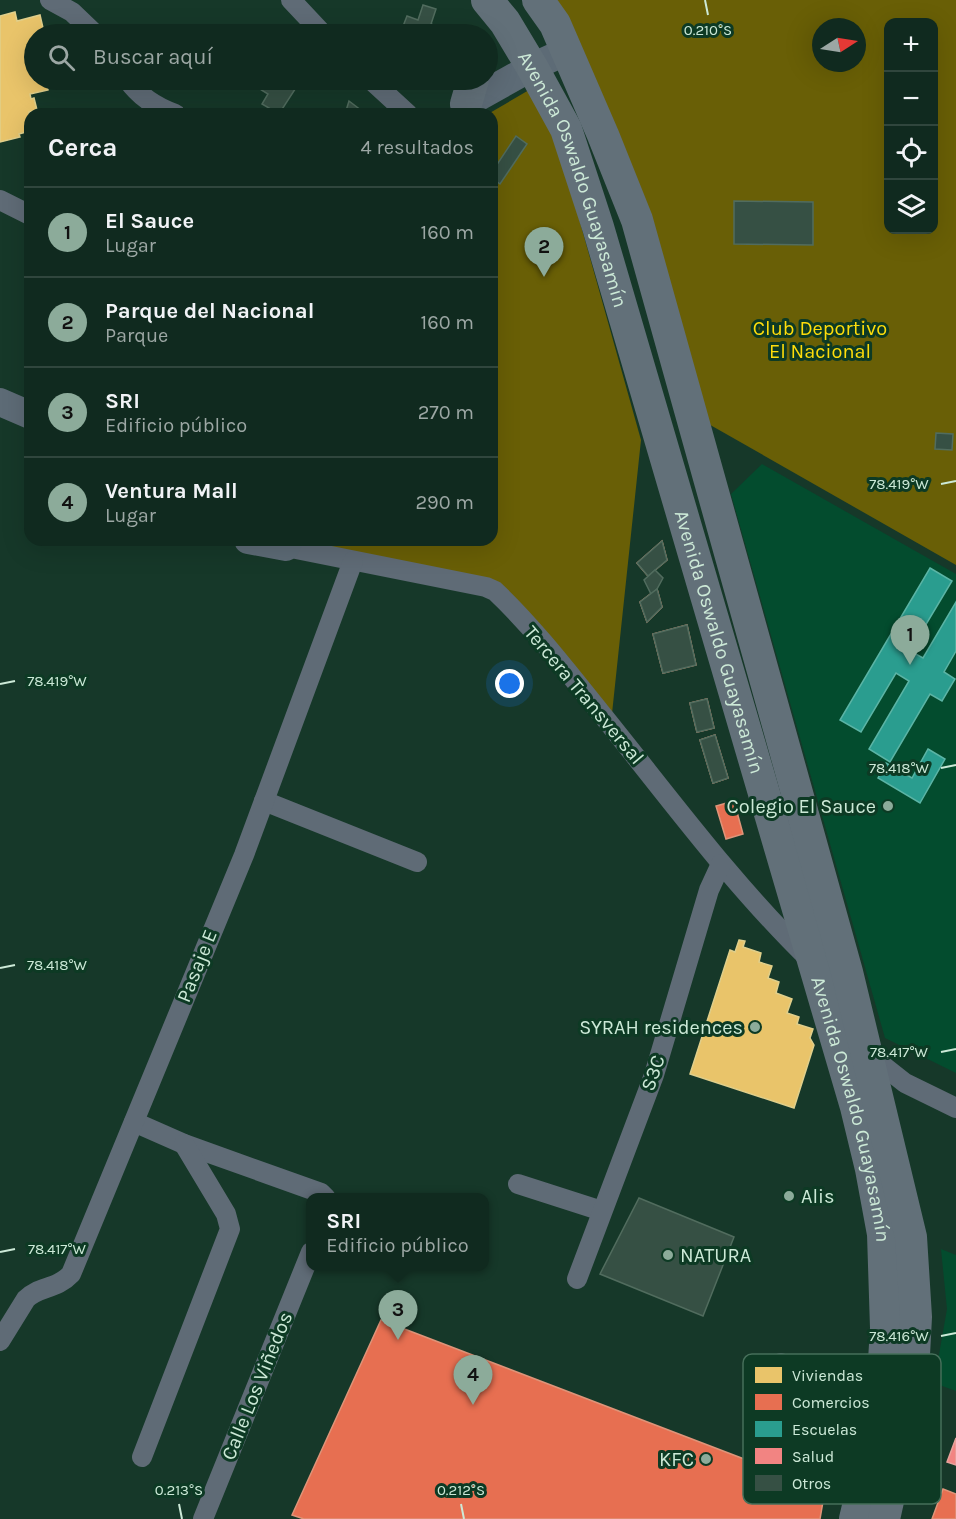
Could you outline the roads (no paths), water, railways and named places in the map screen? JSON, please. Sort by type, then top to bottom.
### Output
[{"type":"main road","name":"Avenida Oswaldo Guayasamín","points":[[538,0],[555,24],[637,220],[847,972],[911,1237],[916,1317],[914,1354]]},
{"type":"main road","name":"Avenida Oswaldo Guayasamín","points":[[489,15],[505,22],[566,129],[598,227],[856,1107],[883,1234],[886,1328],[884,1354]]},
{"type":"main road","points":[[472,103],[570,59]]},
{"type":"main road","points":[[0,402],[24,412]]},
{"type":"main road","name":"Avenida Oswaldo Guayasamín","points":[[855,1519],[859,1504]]},
{"type":"main road","name":"Avenida Oswaldo Guayasamín","points":[[884,1519],[887,1504]]},
{"type":"street","points":[[50,0],[72,12],[85,24]]},
{"type":"street","points":[[291,0],[314,24]]},
{"type":"street","points":[[135,90],[162,108]]},
{"type":"street","points":[[382,90],[401,108]]},
{"type":"street","points":[[0,200],[24,212]]},
{"type":"street","name":"Tercera Transversal","points":[[298,546],[353,561],[486,587],[495,591],[576,682],[721,864],[780,930],[812,961]]},
{"type":"street","name":"Pasaje E","points":[[0,1341],[30,1294],[62,1283],[71,1274],[244,855],[353,561]]},
{"type":"street","points":[[264,801],[417,862]]},
{"type":"street","name":"S3C","points":[[577,1279],[654,1075],[709,890],[721,864]]},
{"type":"street","points":[[866,1053],[905,1083],[956,1108]]},
{"type":"street","points":[[134,1122],[184,1144],[321,1193]]},
{"type":"street","points":[[142,1457],[230,1229],[226,1214],[184,1144]]},
{"type":"street","points":[[518,1184],[602,1211]]},
{"type":"street","name":"Calle Los Viñedos","points":[[202,1519],[306,1264]]},
{"type":"place","name":"Parque del Nacional","points":[[544,277]]},
{"type":"place","name":"El Sauce","points":[[910,665]]},
{"type":"place","name":"Colegio El Sauce","points":[[888,806]]},
{"type":"place","name":"SYRAH residences","points":[[755,1027]]},
{"type":"place","name":"Alis","points":[[789,1196]]},
{"type":"place","name":"NATURA","points":[[668,1255]]},
{"type":"place","name":"SRI","points":[[398,1340]]},
{"type":"place","name":"Ventura Mall","points":[[473,1405]]},
{"type":"place","name":"KFC","points":[[706,1459]]},
{"type":"park label","name":"Club Deportivo El Nacional","points":[[820,340]]}]
